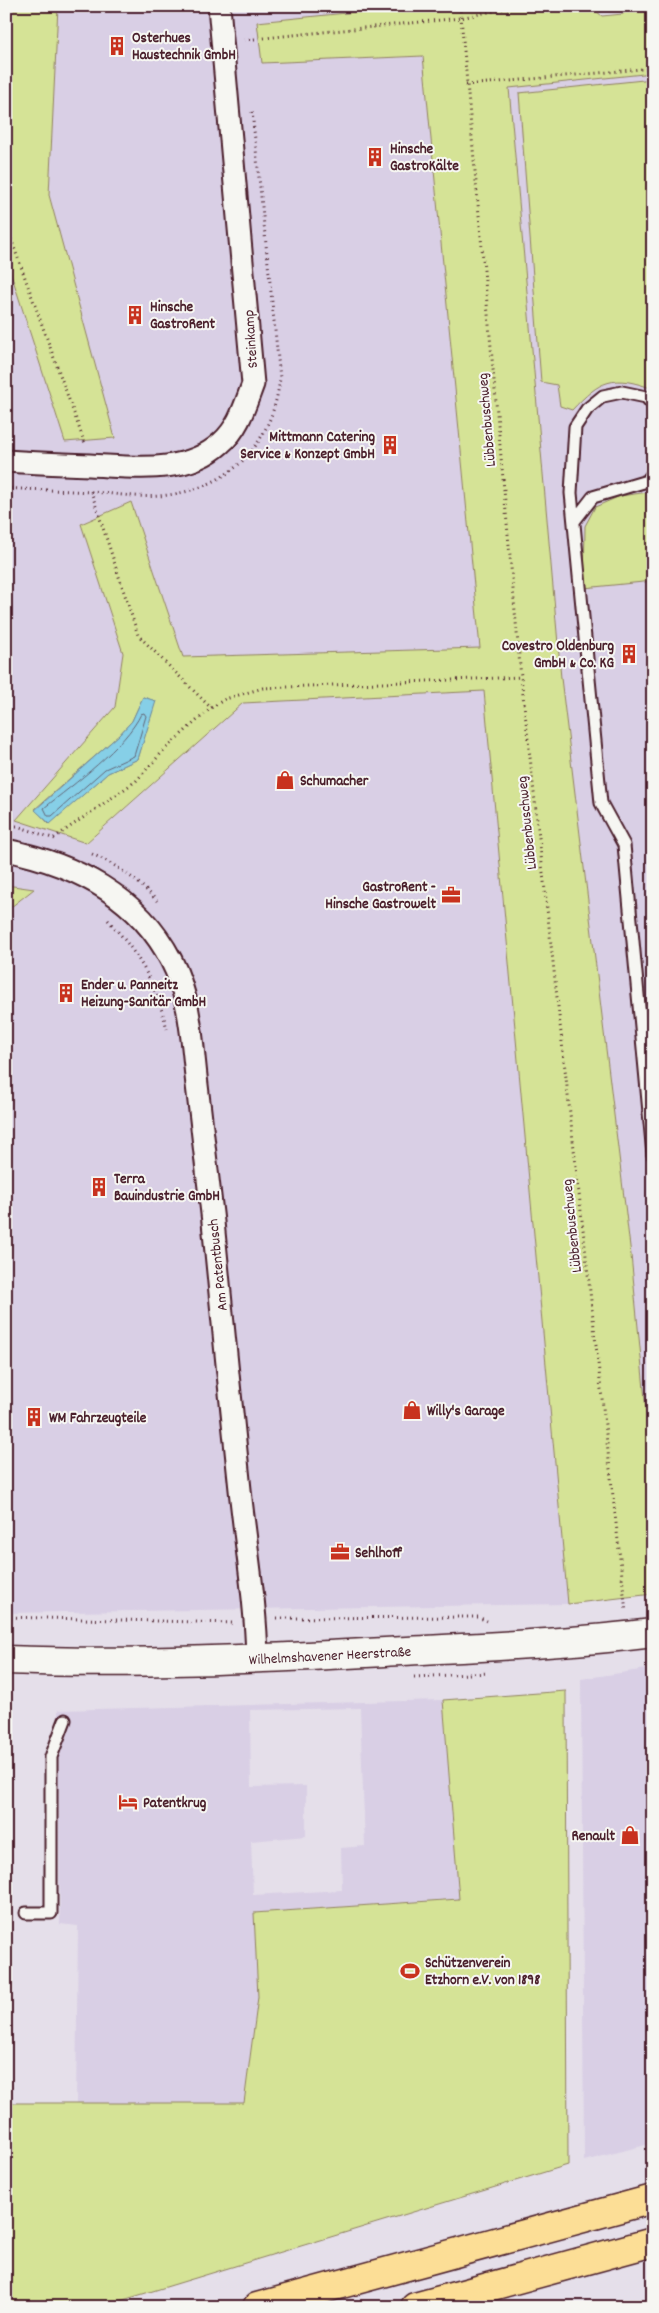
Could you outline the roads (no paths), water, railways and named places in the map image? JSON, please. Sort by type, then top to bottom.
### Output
[{"type":"highway","points":[[257,2307],[653,2199]]},
{"type":"highway","points":[[415,2307],[653,2242]]},
{"type":"street","name":"Steinkamp","points":[[6,461],[136,468],[172,466],[193,461],[221,444],[238,423],[253,384],[219,6]]},
{"type":"street","name":"Am Patentbusch","points":[[6,850],[32,855],[80,872],[132,907],[171,960],[184,991],[204,1137],[241,1500],[256,1620],[257,1659]]},
{"type":"street","name":"Wilhelmshavener Heerstraße","points":[[6,1660],[187,1661],[257,1659],[521,1645],[641,1634]]},
{"type":"lane","points":[[653,405],[646,397],[622,392],[603,396],[587,409],[575,427],[571,493],[600,804],[624,845],[653,1155]]},
{"type":"lane","points":[[575,520],[593,497],[647,481],[653,473]]},
{"type":"lane","points":[[26,1912],[50,1913],[51,1757],[65,1720]]},
{"type":"water","points":[[143,697],[156,701],[138,759],[108,773],[50,824],[35,810],[119,735],[132,721]]},
{"type":"place","name":"Osterhues Haustechnik GmbH","points":[[117,46]]},
{"type":"place","name":"Hinsche GastroKälte","points":[[375,157]]},
{"type":"place","name":"Hinsche GastroRent","points":[[135,315]]},
{"type":"place","name":"Mittmann Catering Service & Konzept GmbH","points":[[390,445]]},
{"type":"place","name":"Covestro Oldenburg GmbH & Co. KG","points":[[629,654]]},
{"type":"place","name":"Schumacher","points":[[285,780]]},
{"type":"place","name":"GastroRent - Hinsche Gastrowelt","points":[[451,895]]},
{"type":"place","name":"Ender u. Panneitz Heizung-Sanitär GmbH","points":[[66,993]]},
{"type":"place","name":"Terra Bauindustrie GmbH","points":[[99,1187]]},
{"type":"place","name":"Willy's Garage","points":[[412,1410]]},
{"type":"place","name":"WM Fahrzeugteile","points":[[34,1417]]},
{"type":"place","name":"Sehlhoff","points":[[340,1552]]},
{"type":"place","name":"Patentkrug","points":[[128,1802]]},
{"type":"place","name":"Renault","points":[[630,1835]]},
{"type":"place","name":"Schützenverein Etzhorn e.V. von 1898","points":[[410,1971]]}]
